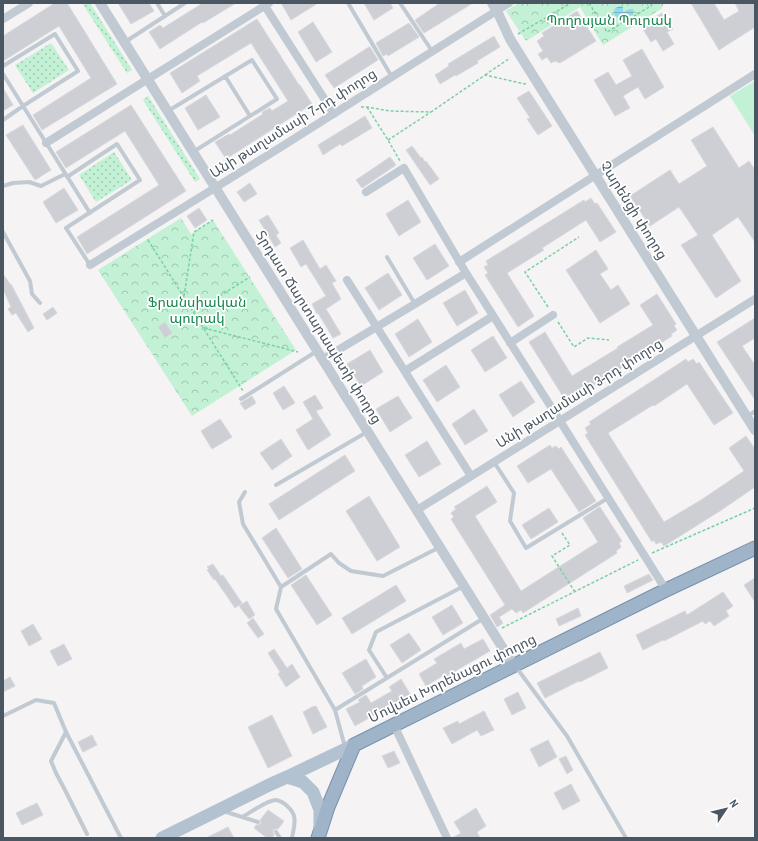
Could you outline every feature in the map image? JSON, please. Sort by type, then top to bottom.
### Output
[{"type":"highway","name":"Մովսես Խորենացու փողոց","points":[[350,747],[666,590],[755,548]]},
{"type":"highway","points":[[319,835],[350,747]]},
{"type":"main road","name":"Մովսես Խորենացու փողոց","points":[[162,838],[350,747]]},
{"type":"main road","points":[[287,777],[303,782],[314,792],[320,810],[319,835]]},
{"type":"street","points":[[3,19],[29,3]]},
{"type":"street","name":"Տրդատ Ճարտարապետի փողոց","points":[[100,3],[514,666]]},
{"type":"street","name":"Անի թաղամասի 7-րդ փողոց","points":[[90,265],[432,52],[495,7],[509,3]]},
{"type":"street","points":[[46,143],[148,80],[266,4],[334,114]]},
{"type":"street","name":"Չարենցի փողոց","points":[[495,7],[510,39],[696,336],[751,414],[755,430]]},
{"type":"street","points":[[459,262],[755,74]]},
{"type":"street","points":[[366,192],[404,168],[459,262],[666,590]]},
{"type":"street","points":[[320,355],[376,326],[466,273]]},
{"type":"street","points":[[347,280],[471,476]]},
{"type":"street","name":"Անի թաղամասի 3-րդ փողոց","points":[[417,510],[755,299]]},
{"type":"street","points":[[510,343],[553,315]]},
{"type":"street","points":[[405,372],[493,316]]},
{"type":"street","points":[[394,725],[447,838]]},
{"type":"lane","points":[[157,3],[165,16]]},
{"type":"lane","points":[[125,42],[185,3]]},
{"type":"lane","points":[[348,3],[392,77]]},
{"type":"lane","points":[[400,3],[432,52]]},
{"type":"lane","points":[[3,66],[55,34],[78,71],[3,120]]},
{"type":"lane","points":[[168,112],[252,60],[277,99],[193,152]]},
{"type":"lane","points":[[3,74],[90,213]]},
{"type":"lane","points":[[225,76],[250,116]]},
{"type":"lane","points":[[3,186],[13,183],[29,182],[41,186],[66,175],[117,144],[140,180],[66,228],[90,265]]},
{"type":"lane","points":[[3,232],[30,281],[32,294],[40,303]]},
{"type":"lane","points":[[387,257],[415,304]]},
{"type":"lane","points":[[241,399],[320,355]]},
{"type":"lane","points":[[276,485],[368,432]]},
{"type":"lane","points":[[494,462],[514,493],[510,521],[526,548],[608,498]]},
{"type":"lane","points":[[245,492],[239,502],[244,524],[281,587],[276,609],[334,710],[350,747]]},
{"type":"lane","points":[[281,587],[331,554],[339,563],[351,571],[383,576],[440,547]]},
{"type":"lane","points":[[387,678],[369,650],[376,632],[464,586]]},
{"type":"lane","points":[[334,710],[484,617]]},
{"type":"lane","points":[[514,666],[568,736],[626,838]]},
{"type":"lane","points":[[3,716],[36,700],[54,702],[66,732],[122,838]]},
{"type":"lane","points":[[66,732],[51,761],[87,834]]},
{"type":"lane","points":[[242,818],[264,804],[275,800],[283,802],[294,816],[292,838]]},
{"type":"lane","points":[[219,810],[258,822]]},
{"type":"lane","points":[[276,832],[280,838]]},
{"type":"path","points":[[510,39],[571,3]]},
{"type":"path","points":[[589,3],[607,32],[651,6],[652,3]]},
{"type":"path","points":[[388,140],[519,53]]},
{"type":"path","points":[[485,75],[525,84],[534,78]]},
{"type":"path","points":[[360,107],[390,111],[431,112]]},
{"type":"path","points":[[367,107],[404,168]]},
{"type":"path","points":[[184,296],[194,232],[213,220]]},
{"type":"path","points":[[143,232],[246,396]]},
{"type":"path","points":[[579,237],[525,272],[574,347],[588,338],[609,340]]},
{"type":"path","points":[[194,312],[250,277]]},
{"type":"path","points":[[204,328],[298,352]]},
{"type":"path","points":[[494,633],[644,557],[755,508]]},
{"type":"path","points":[[559,528],[570,545],[552,556],[575,592]]},
{"type":"green space","points":[[82,3],[90,3],[132,70],[127,73]]},
{"type":"green space","name":"Պողոսյան Պուրակ","points":[[519,3],[664,3],[661,9],[603,45],[580,7],[526,41],[506,11]]},
{"type":"green space","points":[[51,43],[69,70],[33,93],[15,65]]},
{"type":"green space","points":[[755,81],[755,136],[730,96]]},
{"type":"green space","points":[[148,96],[200,179],[195,182],[143,100]]},
{"type":"green space","points":[[114,152],[132,180],[96,202],[79,175]]},
{"type":"green space","name":"Ֆրանսիական պուրակ","points":[[181,218],[191,234],[213,220],[296,350],[192,416],[98,270]]},
{"type":"water","points":[[621,6],[623,7],[624,12],[633,9],[634,12],[626,18],[615,16],[615,9]]},
{"type":"building","points":[[55,3],[67,3],[117,84],[42,130],[33,115],[91,78],[59,26],[3,61],[3,36]]},
{"type":"building","points":[[118,3],[149,3],[154,11],[131,24]]},
{"type":"building","points":[[203,3],[236,3],[203,23],[202,22],[160,49],[149,32],[160,25],[163,28]]},
{"type":"building","points":[[281,3],[318,3],[291,20]]},
{"type":"building","points":[[364,3],[390,3],[393,8],[374,20]]},
{"type":"building","points":[[440,3],[473,3],[424,33],[415,20]]},
{"type":"building","points":[[691,3],[714,3],[724,20],[739,11],[735,3],[755,3],[755,27],[719,50]]},
{"type":"building","points":[[577,11],[596,41],[560,63],[555,61],[551,63],[547,57],[542,60],[538,54],[543,51],[537,41],[544,36],[542,33]]},
{"type":"building","points":[[662,13],[673,29],[667,32],[674,44],[663,51],[656,39],[651,42],[641,26]]},
{"type":"building","points":[[257,19],[312,104],[226,159],[215,142],[229,134],[230,135],[263,114],[262,112],[270,108],[272,111],[288,101],[251,43],[197,76],[200,81],[182,93],[170,73]]},
{"type":"building","points":[[313,22],[332,52],[316,62],[298,32]]},
{"type":"building","points":[[409,23],[419,37],[388,56],[387,54],[383,56],[376,43]]},
{"type":"building","points":[[494,36],[500,47],[477,61],[478,63],[440,84],[435,75],[449,66],[448,64]]},
{"type":"building","points":[[369,47],[378,60],[334,88],[325,75]]},
{"type":"building","points":[[642,49],[664,87],[645,99],[638,87],[623,96],[630,108],[615,116],[594,80],[608,72],[616,85],[632,76],[623,60]]},
{"type":"building","points":[[3,88],[13,105],[3,111]]},
{"type":"building","points":[[529,91],[552,126],[538,135],[527,119],[530,118],[517,98]]},
{"type":"building","points":[[206,95],[220,117],[198,130],[185,108]]},
{"type":"building","points":[[131,105],[186,191],[87,254],[77,237],[159,185],[125,131],[66,168],[56,152]]},
{"type":"building","points":[[365,116],[372,128],[342,146],[340,144],[323,155],[318,145]]},
{"type":"building","points":[[23,125],[51,170],[35,180],[6,135]]},
{"type":"building","points":[[713,127],[739,168],[749,161],[755,170],[755,242],[738,217],[712,235],[741,281],[716,298],[681,245],[698,235],[679,207],[650,226],[630,196],[670,170],[679,184],[707,166],[691,140]]},
{"type":"building","points":[[412,146],[421,158],[422,157],[425,162],[426,161],[439,179],[430,185],[406,150]]},
{"type":"building","points":[[390,157],[396,165],[362,188],[356,180]]},
{"type":"building","points":[[250,183],[257,194],[244,202],[237,192]]},
{"type":"building","points":[[64,188],[78,210],[56,223],[43,202]]},
{"type":"building","points":[[591,198],[595,204],[597,203],[616,232],[600,242],[586,220],[542,248],[544,250],[507,273],[534,316],[518,327],[485,275],[488,273],[484,267],[488,265],[486,261],[584,200],[585,202]]},
{"type":"building","points":[[408,200],[421,222],[399,236],[386,214]]},
{"type":"building","points":[[199,208],[207,220],[195,228],[187,216]]},
{"type":"building","points":[[268,215],[279,233],[276,235],[281,243],[275,247],[259,220]]},
{"type":"building","points":[[303,240],[320,269],[326,265],[336,281],[332,283],[341,299],[326,309],[341,334],[333,338],[312,304],[326,296],[306,264],[301,267],[290,248]]},
{"type":"building","points":[[435,244],[449,266],[427,280],[413,258]]},
{"type":"building","points":[[596,250],[608,269],[600,274],[611,290],[618,285],[630,304],[600,323],[566,270]]},
{"type":"building","points":[[388,273],[402,295],[379,310],[365,288]]},
{"type":"building","points":[[3,274],[11,284],[34,328],[28,332],[16,313],[12,315],[8,309],[11,307],[3,289]]},
{"type":"building","points":[[465,290],[478,313],[457,326],[443,303]]},
{"type":"building","points":[[657,294],[676,324],[674,326],[677,330],[671,334],[672,336],[575,397],[573,394],[568,397],[565,393],[562,395],[529,342],[545,332],[572,376],[653,325],[640,305]]},
{"type":"building","points":[[53,307],[57,313],[47,320],[43,314]]},
{"type":"building","points":[[755,318],[755,338],[742,346],[755,365],[755,400],[717,342]]},
{"type":"building","points":[[418,319],[432,342],[409,357],[395,334]]},
{"type":"building","points":[[165,322],[172,333],[165,338],[158,327]]},
{"type":"building","points":[[493,336],[507,358],[485,372],[471,350]]},
{"type":"building","points":[[370,350],[383,372],[361,386],[347,364]]},
{"type":"building","points":[[686,359],[688,362],[693,359],[697,364],[699,362],[733,413],[714,425],[687,384],[654,406],[653,405],[608,433],[664,522],[701,500],[744,471],[729,448],[746,436],[755,449],[755,487],[664,546],[661,542],[656,544],[654,540],[652,542],[585,435],[588,433],[585,428],[591,424],[589,422]]},
{"type":"building","points":[[446,365],[460,387],[437,402],[423,380]]},
{"type":"building","points":[[521,381],[535,402],[513,417],[499,395]]},
{"type":"building","points":[[284,386],[295,403],[283,410],[273,393]]},
{"type":"building","points":[[315,395],[323,408],[316,411],[331,435],[308,450],[296,430],[313,419],[303,402]]},
{"type":"building","points":[[252,396],[256,403],[245,410],[240,403]]},
{"type":"building","points":[[398,396],[412,418],[390,432],[376,409]]},
{"type":"building","points":[[474,409],[488,431],[465,445],[452,424]]},
{"type":"building","points":[[220,419],[232,437],[212,449],[201,431]]},
{"type":"building","points":[[281,439],[292,456],[272,470],[260,453]]},
{"type":"building","points":[[427,441],[441,464],[419,477],[405,455]]},
{"type":"building","points":[[550,445],[552,448],[556,446],[559,449],[561,447],[596,501],[579,512],[551,469],[528,483],[517,466]]},
{"type":"building","points":[[345,455],[355,471],[279,520],[269,504]]},
{"type":"building","points":[[487,486],[497,502],[475,516],[521,591],[598,542],[583,518],[599,507],[622,541],[619,543],[621,547],[616,551],[617,553],[523,613],[521,610],[516,613],[512,609],[499,617],[503,623],[497,627],[490,615],[505,605],[451,519],[454,517],[451,513],[456,509],[454,507]]},
{"type":"building","points":[[369,496],[400,547],[377,561],[346,511]]},
{"type":"building","points":[[549,508],[558,522],[531,539],[522,525]]},
{"type":"building","points":[[276,528],[302,569],[288,578],[262,538]]},
{"type":"building","points":[[213,564],[221,576],[223,575],[242,603],[235,608],[207,570],[209,569],[207,567]]},
{"type":"building","points":[[649,574],[653,580],[627,593],[624,586]]},
{"type":"building","points":[[306,575],[332,615],[317,625],[291,585]]},
{"type":"building","points":[[755,578],[755,602],[744,585]]},
{"type":"building","points":[[396,585],[406,601],[352,634],[342,618]]},
{"type":"building","points":[[723,592],[733,606],[726,611],[729,616],[714,626],[710,621],[705,624],[703,621],[643,650],[636,635],[685,611],[687,615]]},
{"type":"building","points":[[247,601],[255,615],[249,619],[239,606]]},
{"type":"building","points":[[452,605],[463,623],[443,635],[432,617]]},
{"type":"building","points":[[578,608],[581,616],[559,626],[556,619]]},
{"type":"building","points":[[253,618],[264,634],[258,638],[247,623]]},
{"type":"building","points":[[33,624],[42,639],[29,646],[21,631]]},
{"type":"building","points":[[409,633],[421,650],[402,663],[390,645]]},
{"type":"building","points":[[483,639],[490,651],[445,677],[444,675],[426,686],[419,674],[437,663],[434,659],[461,643],[464,649]]},
{"type":"building","points":[[64,644],[72,659],[58,666],[50,651]]},
{"type":"building","points":[[274,649],[287,668],[292,664],[300,677],[286,687],[278,674],[280,672],[268,653]]},
{"type":"building","points":[[600,652],[608,668],[545,698],[537,683]]},
{"type":"building","points":[[366,659],[376,677],[362,686],[363,689],[355,694],[342,673]]},
{"type":"building","points":[[10,677],[15,686],[3,692],[3,681]]},
{"type":"building","points":[[401,679],[410,694],[355,726],[346,709],[360,702],[358,700],[366,695],[371,703],[392,691],[389,687]]},
{"type":"building","points":[[518,692],[526,708],[512,715],[504,699]]},
{"type":"building","points":[[316,706],[327,727],[313,734],[303,712]]},
{"type":"building","points":[[484,711],[494,730],[481,736],[477,730],[452,744],[443,728],[458,721],[459,724]]},
{"type":"building","points":[[272,715],[292,756],[268,768],[248,727]]},
{"type":"building","points":[[92,735],[97,745],[83,752],[78,742]]},
{"type":"building","points":[[548,740],[557,757],[539,767],[530,749]]},
{"type":"building","points":[[394,751],[400,763],[388,768],[382,756]]},
{"type":"building","points":[[566,756],[573,770],[567,774],[559,759]]},
{"type":"building","points":[[571,784],[580,801],[563,810],[554,793]]},
{"type":"building","points":[[37,803],[43,815],[22,825],[16,813]]},
{"type":"building","points":[[476,808],[486,826],[477,832],[480,838],[452,838],[461,833],[454,822]]},
{"type":"building","points":[[268,810],[284,821],[278,829],[273,830],[274,835],[272,838],[267,838],[254,828],[256,825],[261,824],[260,820]]},
{"type":"building","points":[[228,827],[234,838],[206,838]]}]
